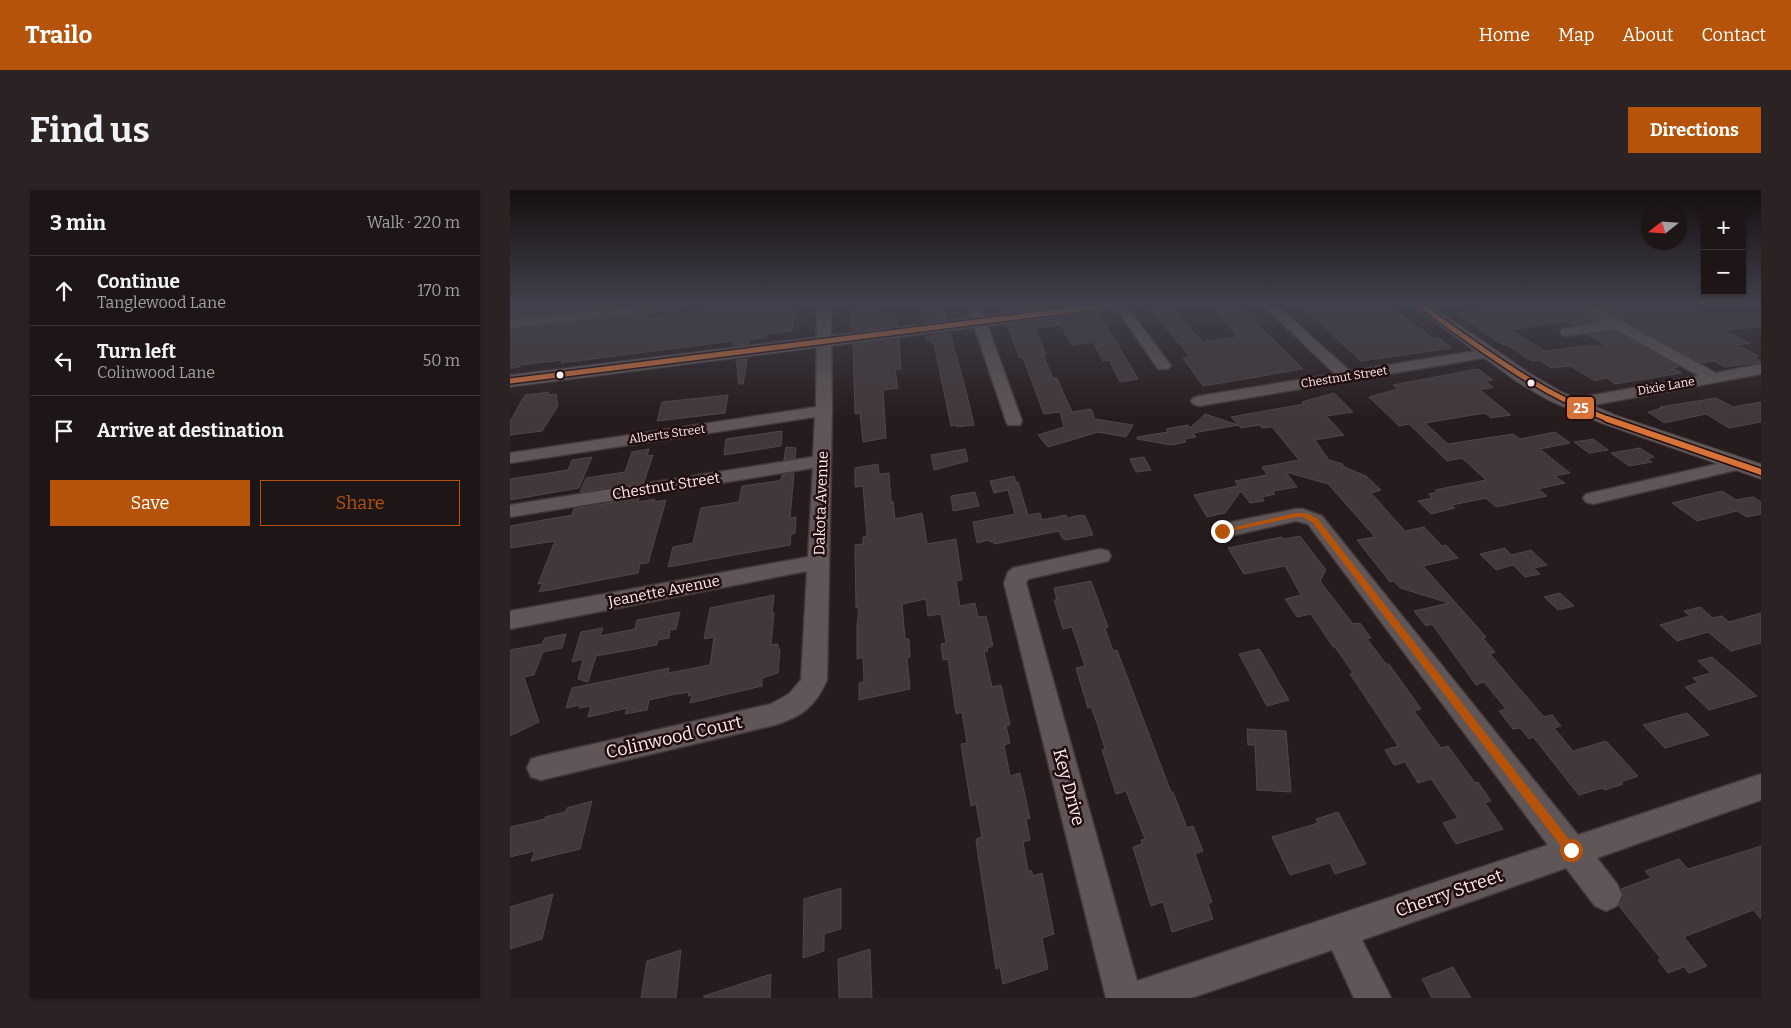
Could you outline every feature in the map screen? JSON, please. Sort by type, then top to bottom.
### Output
[{"type":"main road","points":[[510,381],[811,343]]},
{"type":"main road","points":[[1474,343],[1532,382],[1572,404],[1761,472]]},
{"type":"street","name":"Dakota Avenue","points":[[804,699],[810,691],[814,680],[824,411],[824,343]]},
{"type":"street","points":[[986,343],[1014,421]]},
{"type":"street","points":[[1147,343],[1163,366]]},
{"type":"street","points":[[1310,343],[1346,376]]},
{"type":"street","points":[[1651,343],[1714,378]]},
{"type":"street","name":"Chestnut Street","points":[[1198,401],[1489,353]]},
{"type":"street","name":"Dixie Lane","points":[[1572,404],[1761,369]]},
{"type":"street","name":"Alberts Street","points":[[510,458],[824,411]]},
{"type":"street","name":"Chestnut Street","points":[[510,511],[822,461]]},
{"type":"street","points":[[1593,498],[1739,464]]},
{"type":"street","points":[[1222,531],[1303,515],[1310,517],[1321,526],[1606,895]]},
{"type":"street","name":"Key Drive","points":[[1100,556],[1029,570],[1016,577],[1016,588],[1124,998]]},
{"type":"street","name":"Jeanette Avenue","points":[[510,620],[818,562]]},
{"type":"street","name":"Colinwood Court","points":[[541,768],[775,714],[792,707],[804,699]]},
{"type":"street","name":"Cherry Street","points":[[1138,998],[1761,787]]},
{"type":"street","points":[[1340,931],[1373,998]]},
{"type":"building","points":[[510,343],[720,343],[561,363],[563,360],[521,365],[510,368]]},
{"type":"building","points":[[733,343],[749,343],[749,344],[734,345]]},
{"type":"building","points":[[899,343],[901,369],[895,370],[898,388],[883,390],[886,438],[863,442],[860,413],[855,414],[853,345]]},
{"type":"building","points":[[953,343],[974,425],[951,426],[934,344],[932,344]]},
{"type":"building","points":[[1014,343],[1041,343],[1046,354],[1043,355],[1053,378],[1057,378],[1072,412],[1091,409],[1095,419],[1133,425],[1126,437],[1098,432],[1048,447],[1038,435],[1064,427],[1060,412],[1044,414],[1023,358],[1020,358]]},
{"type":"building","points":[[1071,343],[1088,343],[1072,345]]},
{"type":"building","points":[[1093,343],[1117,343],[1138,379],[1120,382],[1109,360],[1103,361]]},
{"type":"building","points":[[1178,343],[1277,343],[1303,369],[1203,386],[1183,358],[1190,357]]},
{"type":"building","points":[[1341,343],[1445,343],[1452,348],[1361,361]]},
{"type":"building","points":[[1500,343],[1532,343],[1545,351],[1582,346],[1607,346],[1601,343],[1636,343],[1679,367],[1672,368],[1682,373],[1615,384],[1607,378],[1595,381],[1570,366],[1551,368],[1539,360],[1532,361],[1507,345]]},
{"type":"building","points":[[1665,343],[1749,343],[1737,345],[1759,356],[1754,357],[1761,362],[1725,367],[1714,361],[1702,363]]},
{"type":"building","points":[[747,359],[743,384],[739,384],[736,360]]},
{"type":"building","points":[[1478,369],[1493,380],[1485,381],[1493,387],[1480,390],[1511,415],[1491,418],[1485,413],[1425,423],[1448,444],[1513,434],[1520,439],[1555,432],[1570,443],[1540,449],[1570,473],[1555,476],[1565,483],[1538,489],[1547,496],[1496,507],[1486,498],[1452,505],[1455,508],[1431,514],[1418,501],[1432,498],[1429,494],[1437,492],[1435,490],[1486,480],[1462,458],[1447,461],[1409,424],[1399,426],[1369,397],[1398,389],[1393,385]]},
{"type":"building","points":[[549,392],[547,395],[556,394],[558,406],[542,431],[510,435],[510,421],[525,395]]},
{"type":"building","points":[[1334,393],[1353,412],[1326,416],[1344,435],[1315,440],[1329,460],[1343,464],[1342,466],[1366,476],[1381,490],[1371,493],[1405,531],[1424,527],[1442,546],[1446,545],[1458,558],[1423,566],[1486,637],[1483,638],[1495,652],[1490,654],[1544,717],[1552,715],[1561,726],[1554,728],[1573,751],[1606,741],[1638,776],[1621,782],[1623,784],[1605,790],[1602,788],[1579,795],[1533,737],[1529,739],[1520,728],[1513,729],[1499,711],[1506,709],[1484,682],[1476,685],[1432,624],[1426,626],[1414,611],[1449,603],[1400,588],[1394,581],[1390,582],[1357,540],[1375,537],[1328,484],[1286,472],[1297,487],[1273,491],[1275,494],[1262,497],[1264,501],[1250,503],[1241,491],[1225,513],[1207,517],[1194,495],[1238,486],[1235,481],[1267,475],[1262,467],[1299,460],[1272,427],[1262,428],[1259,425],[1241,428],[1231,417],[1304,404],[1302,402]]},
{"type":"building","points":[[728,395],[725,413],[657,421],[662,402]]},
{"type":"building","points":[[1716,398],[1733,407],[1761,402],[1761,422],[1729,428],[1706,414],[1664,423],[1648,412],[1662,408],[1660,407]]},
{"type":"building","points":[[1205,414],[1238,425],[1193,433],[1196,437],[1184,439],[1186,442],[1171,445],[1137,439],[1137,437],[1168,432],[1166,429],[1188,425],[1190,428]]},
{"type":"building","points":[[782,431],[781,446],[724,455],[726,439]]},
{"type":"building","points":[[1593,439],[1608,450],[1589,453],[1574,442]]},
{"type":"building","points":[[786,447],[796,448],[795,458],[784,460]]},
{"type":"building","points":[[1640,448],[1654,457],[1647,459],[1652,462],[1629,466],[1611,453]]},
{"type":"building","points":[[649,449],[647,456],[653,455],[644,482],[580,492],[586,478],[625,472],[632,452]]},
{"type":"building","points":[[965,449],[968,461],[934,470],[931,455]]},
{"type":"building","points":[[592,457],[579,488],[510,500],[510,479],[568,470],[572,460]]},
{"type":"building","points":[[1144,457],[1151,470],[1136,472],[1130,459]]},
{"type":"building","points":[[878,464],[879,474],[889,473],[891,502],[893,501],[895,519],[922,513],[927,544],[956,539],[962,580],[956,581],[960,606],[975,603],[978,617],[986,616],[993,646],[987,648],[988,651],[984,652],[992,687],[1001,685],[1010,725],[1006,726],[1010,743],[1004,745],[1010,776],[1020,773],[1030,818],[1026,819],[1030,840],[1023,842],[1028,871],[1031,870],[1033,876],[1042,873],[1054,934],[1042,938],[1048,969],[1003,984],[1000,967],[996,969],[978,855],[976,839],[982,837],[976,804],[971,806],[961,744],[967,743],[962,712],[956,714],[948,659],[943,660],[941,644],[946,643],[941,614],[928,616],[926,599],[902,604],[905,639],[909,639],[910,657],[907,658],[910,689],[859,700],[859,683],[864,682],[863,657],[857,659],[859,607],[856,608],[855,545],[863,544],[863,537],[867,536],[863,486],[855,487],[855,468]]},
{"type":"building","points":[[794,473],[790,518],[796,517],[795,533],[791,534],[790,545],[668,567],[673,547],[693,543],[701,508],[739,502],[742,486],[778,481],[782,475]]},
{"type":"building","points":[[1014,476],[1016,482],[1018,482],[1028,515],[1040,513],[1042,520],[1066,515],[1067,518],[1085,516],[1093,535],[1066,540],[1062,538],[1059,531],[994,544],[993,541],[990,542],[989,540],[977,543],[973,522],[1015,514],[1008,490],[994,493],[990,481]]},
{"type":"building","points":[[1722,491],[1736,500],[1753,497],[1761,502],[1761,514],[1747,517],[1737,511],[1697,521],[1672,503]]},
{"type":"building","points":[[975,492],[979,506],[953,511],[951,496]]},
{"type":"building","points":[[639,498],[638,502],[655,499],[654,502],[666,500],[648,563],[640,564],[638,573],[539,592],[543,583],[538,584],[555,541],[510,548],[510,526],[572,515],[574,509]]},
{"type":"building","points":[[1300,536],[1326,570],[1320,581],[1353,624],[1360,623],[1371,638],[1367,639],[1386,664],[1389,664],[1421,709],[1414,711],[1441,748],[1448,746],[1475,783],[1478,782],[1491,801],[1485,803],[1503,829],[1456,844],[1443,823],[1458,818],[1431,779],[1418,783],[1405,762],[1394,765],[1385,750],[1398,746],[1350,674],[1353,673],[1311,614],[1297,617],[1285,599],[1301,595],[1285,566],[1244,574],[1228,548],[1282,537],[1284,539]]},
{"type":"building","points":[[1505,548],[1511,555],[1531,550],[1547,565],[1534,568],[1540,574],[1525,577],[1513,565],[1496,570],[1480,554]]},
{"type":"building","points":[[1091,581],[1108,627],[1105,628],[1113,651],[1117,650],[1171,792],[1173,792],[1187,828],[1193,826],[1203,851],[1195,854],[1212,902],[1208,904],[1213,919],[1172,932],[1163,902],[1151,906],[1133,847],[1142,844],[1141,840],[1145,839],[1126,791],[1116,794],[1102,750],[1105,749],[1097,723],[1091,707],[1088,708],[1076,668],[1085,666],[1072,627],[1063,629],[1054,600],[1057,600],[1054,588]]},
{"type":"building","points":[[1560,593],[1574,606],[1558,610],[1544,597]]},
{"type":"building","points":[[774,595],[771,645],[778,644],[778,649],[780,649],[778,673],[762,678],[762,686],[690,703],[692,695],[688,696],[689,692],[676,694],[649,700],[647,710],[625,714],[627,708],[588,717],[591,706],[579,708],[580,705],[566,708],[572,688],[669,668],[668,673],[710,665],[714,637],[704,639],[710,608]]},
{"type":"building","points":[[1700,607],[1713,618],[1722,616],[1729,622],[1761,613],[1761,643],[1731,651],[1708,632],[1677,641],[1660,625],[1690,616],[1684,611]]},
{"type":"building","points":[[680,612],[676,629],[670,630],[669,638],[658,640],[657,645],[596,656],[588,682],[578,679],[583,659],[572,662],[581,632],[603,628],[600,636],[635,629],[637,620]]},
{"type":"building","points":[[566,634],[562,648],[543,652],[534,675],[524,677],[539,722],[510,736],[510,650],[542,644],[545,638]]},
{"type":"building","points":[[1259,649],[1289,700],[1267,706],[1239,654]]},
{"type":"building","points":[[1712,657],[1757,696],[1709,710],[1685,687],[1698,683],[1693,678],[1711,673],[1698,661]]},
{"type":"building","points":[[1687,713],[1709,735],[1665,748],[1643,725]]},
{"type":"building","points":[[1247,729],[1286,731],[1291,792],[1257,790],[1255,745],[1248,745]]},
{"type":"building","points":[[592,801],[580,849],[531,861],[535,851],[510,857],[510,827],[545,819],[545,817],[565,812],[567,808]]},
{"type":"building","points":[[1338,812],[1366,864],[1335,874],[1330,863],[1290,875],[1272,837],[1318,823],[1316,819]]},
{"type":"building","points":[[1761,846],[1761,919],[1753,910],[1684,937],[1707,966],[1689,973],[1684,967],[1668,973],[1658,960],[1661,959],[1619,906],[1624,897],[1621,889],[1651,878],[1645,871],[1679,859],[1688,869]]},
{"type":"building","points":[[841,888],[841,929],[824,934],[824,951],[803,958],[804,899]]},
{"type":"building","points":[[553,894],[542,939],[510,949],[510,907]]},
{"type":"building","points":[[870,949],[872,998],[839,998],[838,959]]},
{"type":"building","points":[[681,950],[676,998],[641,998],[647,961]]},
{"type":"building","points":[[1453,967],[1471,998],[1432,998],[1422,979]]},
{"type":"building","points":[[771,974],[770,998],[704,998],[704,996]]},
{"type":"transit line","name":"25","points":[[510,381],[813,343]]},
{"type":"transit line","name":"25","points":[[1472,343],[1520,376],[1580,408],[1631,428],[1761,472]]},
{"type":"route","points":[[1222,531],[1296,515],[1303,515],[1315,520],[1571,850]]}]
